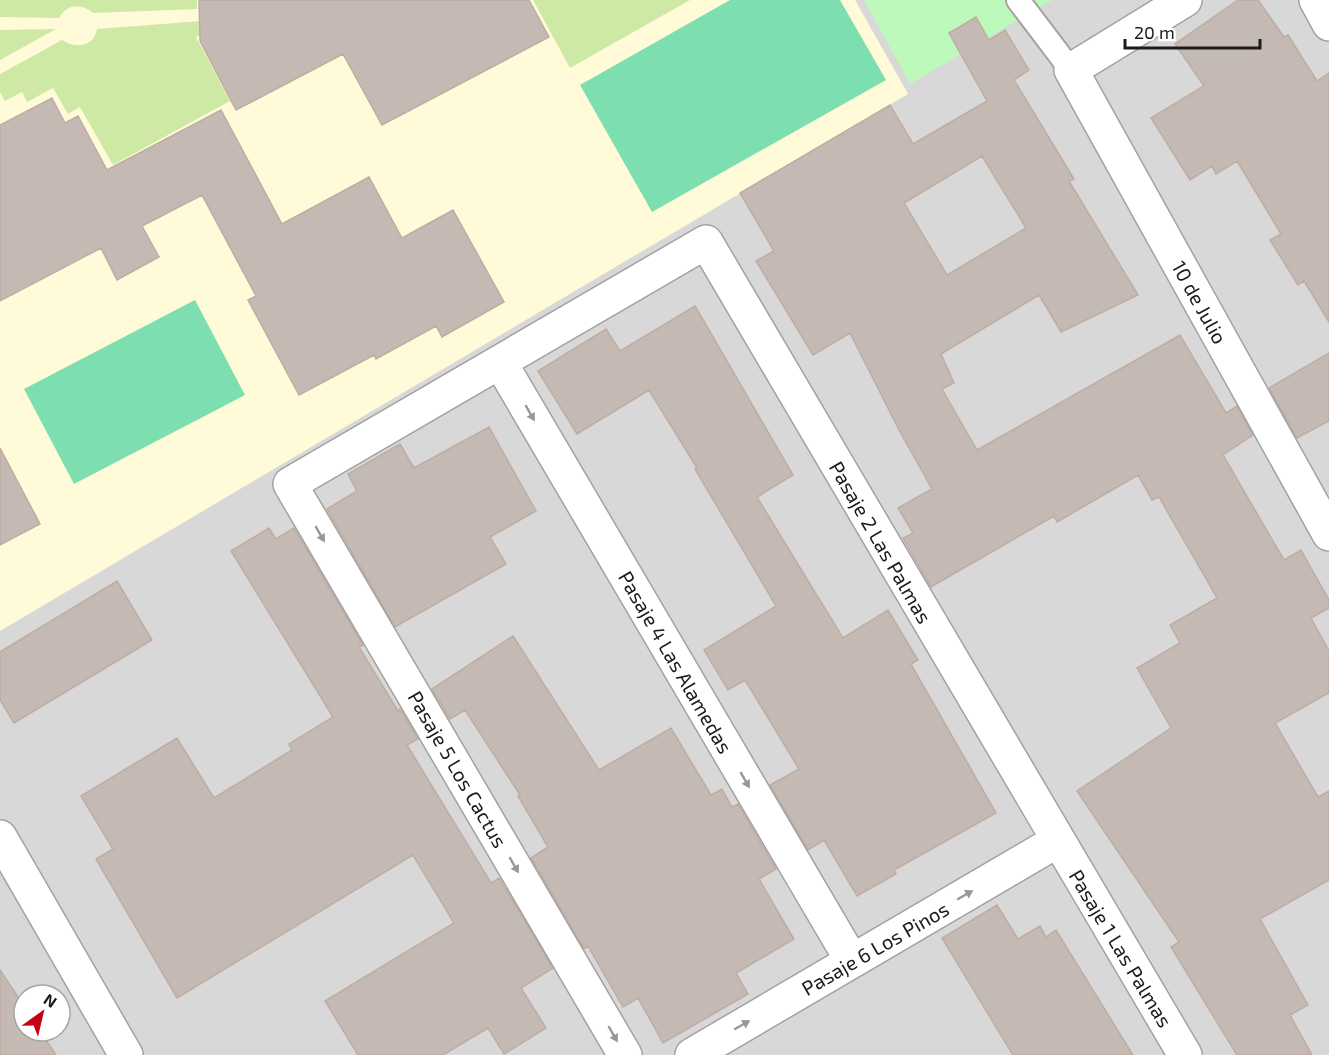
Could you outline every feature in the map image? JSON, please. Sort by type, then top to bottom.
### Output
[{"type":"street","points":[[1071,70],[1185,0]]},
{"type":"street","points":[[1316,0],[1329,24]]},
{"type":"street","name":"10 de Julio","points":[[1071,70],[1329,534]]},
{"type":"street","name":"Pasaje 2 Las Palmas","points":[[500,362],[706,242],[1057,841]]},
{"type":"street","name":"Pasaje 5 Los Cactus","points":[[500,362],[290,484],[625,1055]]},
{"type":"street","name":"Pasaje 4 Las Alamedas","points":[[500,362],[852,961]]},
{"type":"street","points":[[0,837],[126,1055]]},
{"type":"street","name":"Pasaje 6 Los Pinos","points":[[692,1055],[1057,841]]},
{"type":"street","name":"Pasaje 1 Las Palmas","points":[[1057,841],[1185,1055]]},
{"type":"lane","points":[[1018,0],[1071,70]]},
{"type":"shaded area","points":[[0,0],[1329,0],[1329,1055],[0,1055]]},
{"type":"shaded area","points":[[0,0],[855,0],[908,94],[0,631]]},
{"type":"green space","points":[[0,0],[197,0],[197,9],[93,13],[74,6],[62,13],[59,18],[0,17]]},
{"type":"green space","points":[[533,0],[690,0],[570,68]]},
{"type":"green space","points":[[730,0],[840,0],[886,80],[652,212],[580,85]]},
{"type":"green space","points":[[864,0],[1052,0],[910,84]]},
{"type":"green space","points":[[202,21],[207,31],[196,37],[230,101],[113,165],[80,107],[68,114],[53,88],[27,102],[22,92],[5,101],[0,92],[0,74],[62,40],[73,45],[84,45],[92,40],[97,29]]},
{"type":"green space","points":[[56,29],[0,60],[0,30]]},
{"type":"green space","points":[[195,300],[245,395],[74,484],[24,389]]},
{"type":"building","points":[[199,0],[529,0],[549,37],[382,125],[343,54],[236,110],[200,41]]},
{"type":"building","points":[[1238,0],[1258,0],[1284,37],[1288,35],[1317,81],[1329,73],[1329,322],[1304,281],[1298,285],[1270,240],[1281,234],[1237,161],[1216,174],[1212,166],[1190,180],[1151,118],[1204,86],[1175,44]]},
{"type":"building","points":[[976,17],[989,40],[1005,30],[1029,70],[1014,80],[1074,179],[1069,181],[1138,295],[1061,332],[1039,295],[941,354],[954,383],[942,389],[977,450],[1180,335],[1226,413],[1237,406],[1253,435],[1223,455],[1284,560],[1301,550],[1329,600],[1329,608],[1311,618],[1329,651],[1329,693],[1275,723],[1318,797],[1329,791],[1329,880],[1260,919],[1308,1005],[1290,1015],[1312,1055],[1237,1055],[1171,947],[1179,942],[1077,791],[1171,728],[1137,668],[1180,643],[1170,625],[1217,598],[1159,497],[1152,500],[1138,475],[1057,522],[1054,516],[931,587],[903,538],[913,533],[898,508],[932,489],[850,333],[813,355],[756,261],[774,251],[740,193],[890,105],[913,144],[987,101],[949,33]],"holes":[[[982,156],[1026,228],[947,275],[904,203]]]},
{"type":"building","points":[[52,98],[65,123],[78,116],[107,170],[221,110],[282,224],[369,177],[402,238],[453,210],[504,302],[442,337],[436,326],[376,359],[374,355],[299,395],[248,300],[256,296],[202,195],[142,226],[159,257],[117,280],[101,248],[0,301],[0,125]]},
{"type":"building","points":[[695,306],[793,475],[757,497],[843,638],[888,610],[918,660],[911,664],[996,813],[894,870],[896,874],[857,896],[824,840],[808,850],[770,785],[799,769],[745,680],[728,690],[704,650],[776,606],[695,469],[697,468],[649,390],[577,434],[538,371],[606,329],[620,351]]},
{"type":"building","points":[[1329,353],[1329,421],[1297,438],[1269,388]]},
{"type":"building","points":[[489,427],[536,511],[490,537],[506,564],[395,627],[327,509],[357,491],[348,474],[400,444],[414,468]]},
{"type":"building","points":[[0,448],[40,524],[0,545]]},
{"type":"building","points":[[269,528],[276,539],[294,528],[363,645],[359,647],[418,739],[407,745],[491,883],[499,878],[553,968],[521,988],[546,1028],[504,1054],[488,1028],[443,1055],[358,1055],[325,1001],[454,923],[413,855],[177,998],[96,859],[113,849],[81,796],[177,738],[214,798],[292,750],[289,744],[333,717],[231,551]]},
{"type":"building","points":[[117,581],[152,640],[14,723],[0,700],[0,652]]},
{"type":"building","points":[[513,636],[599,770],[671,728],[711,795],[722,789],[732,807],[738,804],[776,869],[759,879],[794,939],[736,973],[748,994],[663,1043],[638,998],[623,1007],[588,946],[584,949],[531,858],[548,847],[518,796],[520,795],[465,710],[450,719],[432,689]]},
{"type":"building","points":[[997,905],[1018,939],[1040,926],[1046,937],[1056,930],[1133,1055],[1013,1055],[942,938]]},
{"type":"building","points":[[0,970],[12,988],[12,1043],[48,1043],[56,1055],[0,1055]]}]
